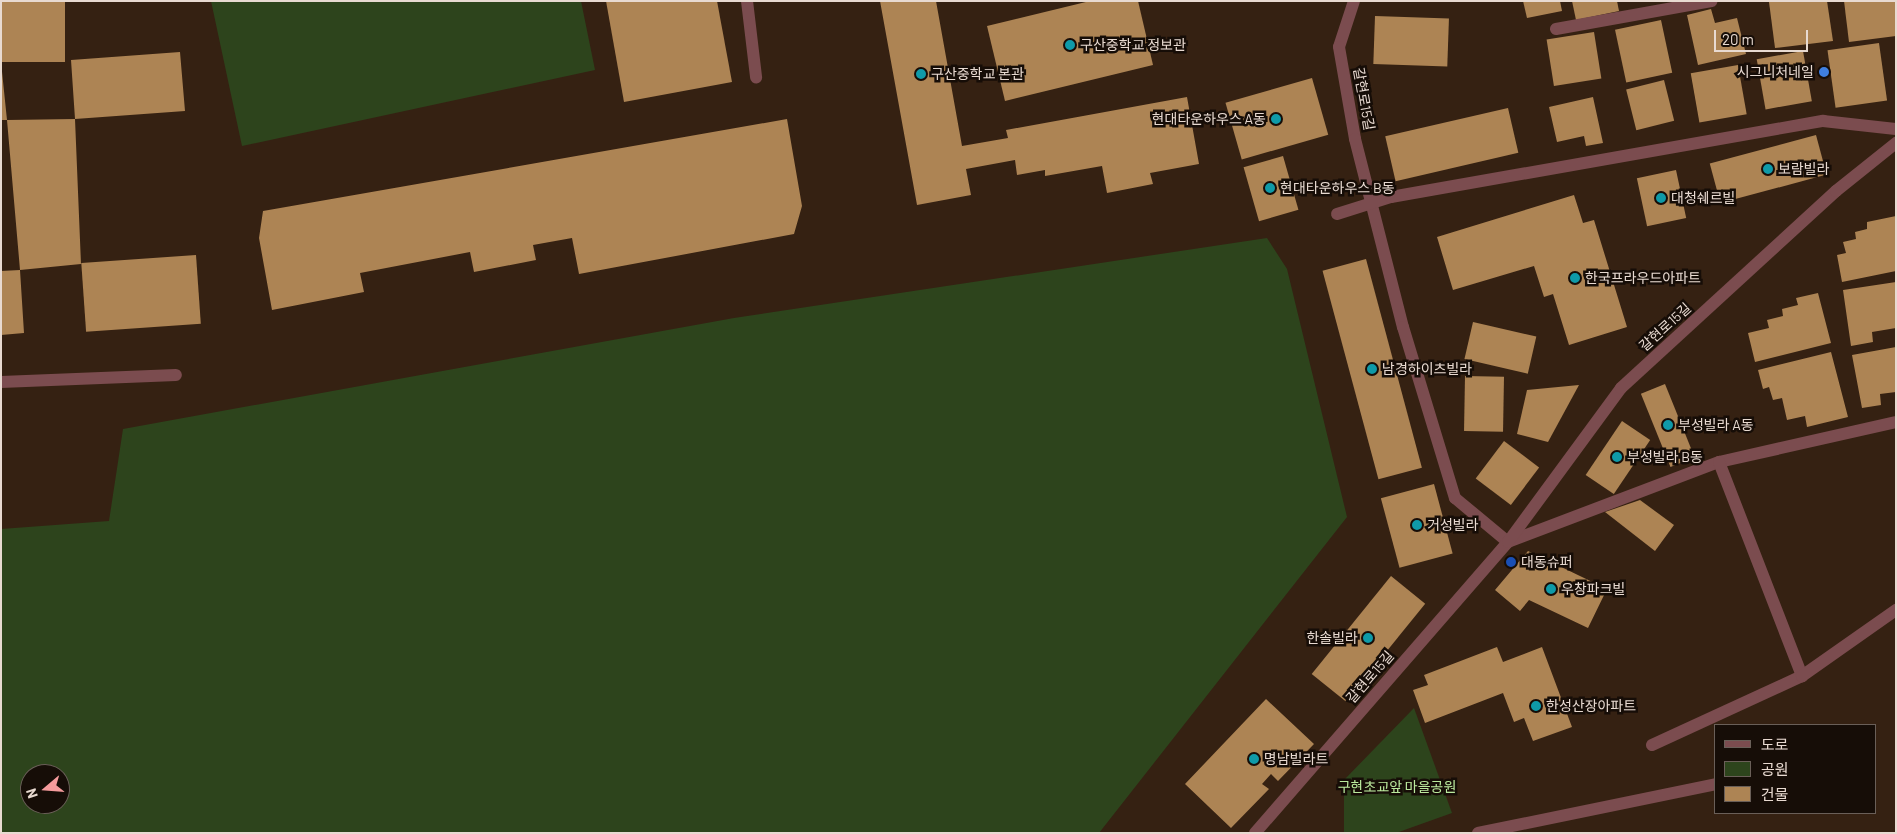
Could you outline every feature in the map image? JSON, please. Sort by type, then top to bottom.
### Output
[{"type":"street","points":[[747,1],[756,77]]},
{"type":"street","name":"갈현로15길","points":[[1354,1],[1339,47],[1371,203],[1403,327],[1455,498],[1508,542]]},
{"type":"street","points":[[1556,29],[1712,1]]},
{"type":"street","points":[[1337,214],[1390,197],[1823,121],[1896,129]]},
{"type":"street","name":"갈현로15길","points":[[1255,833],[1508,542],[1621,388],[1836,192],[1896,143]]},
{"type":"street","points":[[1,382],[176,375]]},
{"type":"street","points":[[1508,542],[1719,462],[1896,422]]},
{"type":"street","points":[[1719,462],[1802,676]]},
{"type":"street","points":[[1652,745],[1802,676],[1896,610]]},
{"type":"street","points":[[1478,833],[1714,784]]},
{"type":"green space","points":[[211,1],[581,1],[595,70],[242,146]]},
{"type":"green space","points":[[1267,238],[1287,269],[1347,517],[1099,833],[1,833],[1,529],[109,521],[123,429],[734,318]]},
{"type":"green space","name":"구현초교앞 마을공원","points":[[1414,708],[1452,813],[1396,833],[1344,833],[1344,780]]},
{"type":"building","points":[[1,1],[65,1],[65,62],[1,62]]},
{"type":"building","points":[[606,1],[717,1],[732,82],[624,102]]},
{"type":"building","points":[[880,1],[936,1],[962,146],[1008,138],[1006,130],[1187,97],[1199,164],[1150,173],[1153,184],[1107,193],[1102,166],[1045,176],[1045,170],[1017,175],[1015,160],[966,169],[971,195],[917,205]]},
{"type":"building","name":"구산중학교 정보관","points":[[1090,1],[1138,1],[1153,65],[1005,101],[987,26]]},
{"type":"building","points":[[1523,1],[1560,1],[1562,11],[1527,18]]},
{"type":"building","points":[[1572,1],[1617,1],[1619,11],[1576,20]]},
{"type":"building","points":[[1827,1],[1833,41],[1775,48],[1769,2]]},
{"type":"building","points":[[1844,1],[1896,1],[1896,36],[1849,42]]},
{"type":"building","points":[[1711,9],[1715,23],[1737,18],[1746,54],[1698,65],[1687,15]]},
{"type":"building","points":[[1375,16],[1449,19],[1447,67],[1373,64]]},
{"type":"building","points":[[1661,20],[1672,73],[1626,83],[1615,30]]},
{"type":"building","points":[[1594,32],[1601,78],[1554,86],[1547,40]]},
{"type":"building","points":[[1879,43],[1887,100],[1836,108],[1828,50]]},
{"type":"building","points":[[1803,51],[1812,101],[1766,109],[1757,59]]},
{"type":"building","points":[[180,52],[185,111],[75,119],[71,60]]},
{"type":"building","points":[[1,62],[7,120],[1,120]]},
{"type":"building","points":[[1738,65],[1747,114],[1699,123],[1691,73]]},
{"type":"building","name":"현대타운하우스 A동","points":[[1312,78],[1328,135],[1242,160],[1225,103]]},
{"type":"building","points":[[1664,80],[1674,121],[1636,130],[1626,89]]},
{"type":"building","points":[[1593,97],[1603,143],[1586,146],[1584,136],[1557,142],[1549,107]]},
{"type":"building","points":[[1508,108],[1518,153],[1396,181],[1385,136]]},
{"type":"building","points":[[75,119],[81,264],[20,270],[7,120]]},
{"type":"building","points":[[787,119],[802,206],[794,234],[579,274],[572,238],[533,245],[536,260],[474,272],[470,252],[360,273],[364,292],[272,310],[259,238],[263,211]]},
{"type":"building","name":"보람빌라","points":[[1816,135],[1827,175],[1720,203],[1710,163]]},
{"type":"building","name":"현대타운하우스 B동","points":[[1283,156],[1298,210],[1259,221],[1244,167]]},
{"type":"building","name":"대청쉐르빌","points":[[1676,170],[1686,218],[1647,226],[1637,178]]},
{"type":"building","name":"한국프라우드아파트","points":[[1574,195],[1583,223],[1594,220],[1627,327],[1569,345],[1553,294],[1544,297],[1534,266],[1453,290],[1437,237]]},
{"type":"building","points":[[1896,216],[1896,271],[1842,282],[1837,255],[1846,253],[1843,242],[1856,239],[1855,232],[1867,229],[1867,222]]},
{"type":"building","points":[[196,255],[201,324],[86,332],[81,263]]},
{"type":"building","name":"남경하이츠빌라","points":[[1366,259],[1422,468],[1378,479],[1323,271]]},
{"type":"building","points":[[20,270],[24,333],[1,335],[1,271]]},
{"type":"building","points":[[1896,282],[1896,328],[1872,332],[1873,342],[1851,346],[1843,290]]},
{"type":"building","points":[[1818,293],[1831,343],[1755,362],[1748,333],[1769,328],[1767,320],[1783,316],[1782,309],[1798,305],[1796,298]]},
{"type":"building","points":[[1473,322],[1536,337],[1528,374],[1464,359]]},
{"type":"building","points":[[1896,347],[1896,392],[1880,394],[1881,405],[1862,408],[1852,355]]},
{"type":"building","points":[[1831,352],[1848,417],[1807,427],[1805,416],[1787,420],[1782,398],[1773,400],[1769,387],[1763,389],[1758,370]]},
{"type":"building","points":[[1465,376],[1504,377],[1503,432],[1464,431]]},
{"type":"building","name":"부성빌라 A동","points":[[1665,384],[1695,457],[1670,467],[1641,394]]},
{"type":"building","points":[[1579,385],[1548,442],[1517,434],[1527,390]]},
{"type":"building","name":"부성빌라 B동","points":[[1622,421],[1650,440],[1614,494],[1586,475]]},
{"type":"building","points":[[1504,441],[1539,467],[1511,505],[1476,479]]},
{"type":"building","name":"거성빌라","points":[[1434,484],[1453,554],[1400,568],[1381,498]]},
{"type":"building","points":[[1640,500],[1674,525],[1655,551],[1605,512]]},
{"type":"building","name":"우창파크빌","points":[[1528,551],[1607,589],[1588,628],[1529,600],[1520,611],[1495,590]]},
{"type":"building","name":"한솔빌라","points":[[1391,576],[1425,604],[1346,702],[1312,674]]},
{"type":"building","name":"한성산장아파트","points":[[1497,647],[1503,662],[1542,647],[1572,727],[1533,741],[1524,718],[1514,722],[1503,693],[1425,723],[1413,690],[1428,685],[1424,675]]},
{"type":"building","name":"명남빌라트","points":[[1266,699],[1314,744],[1278,781],[1271,774],[1262,784],[1269,789],[1231,828],[1185,784]]},
{"type":"place","name":"구산중학교 정보관","points":[[1070,45]]},
{"type":"place","name":"시그니처네일","points":[[1824,72]]},
{"type":"place","name":"구산중학교 본관","points":[[921,74]]},
{"type":"place","name":"현대타운하우스 A동","points":[[1276,119]]},
{"type":"place","name":"보람빌라","points":[[1768,169]]},
{"type":"place","name":"현대타운하우스 B동","points":[[1270,188]]},
{"type":"place","name":"대청쉐르빌","points":[[1661,198]]},
{"type":"place","name":"한국프라우드아파트","points":[[1575,278]]},
{"type":"place","name":"남경하이츠빌라","points":[[1372,369]]},
{"type":"place","name":"부성빌라 A동","points":[[1668,425]]},
{"type":"place","name":"부성빌라 B동","points":[[1617,457]]},
{"type":"place","name":"거성빌라","points":[[1417,525]]},
{"type":"place","name":"대동슈퍼","points":[[1511,562]]},
{"type":"place","name":"우창파크빌","points":[[1551,589]]},
{"type":"place","name":"한솔빌라","points":[[1368,638]]},
{"type":"place","name":"한성산장아파트","points":[[1536,706]]},
{"type":"place","name":"명남빌라트","points":[[1254,759]]}]
